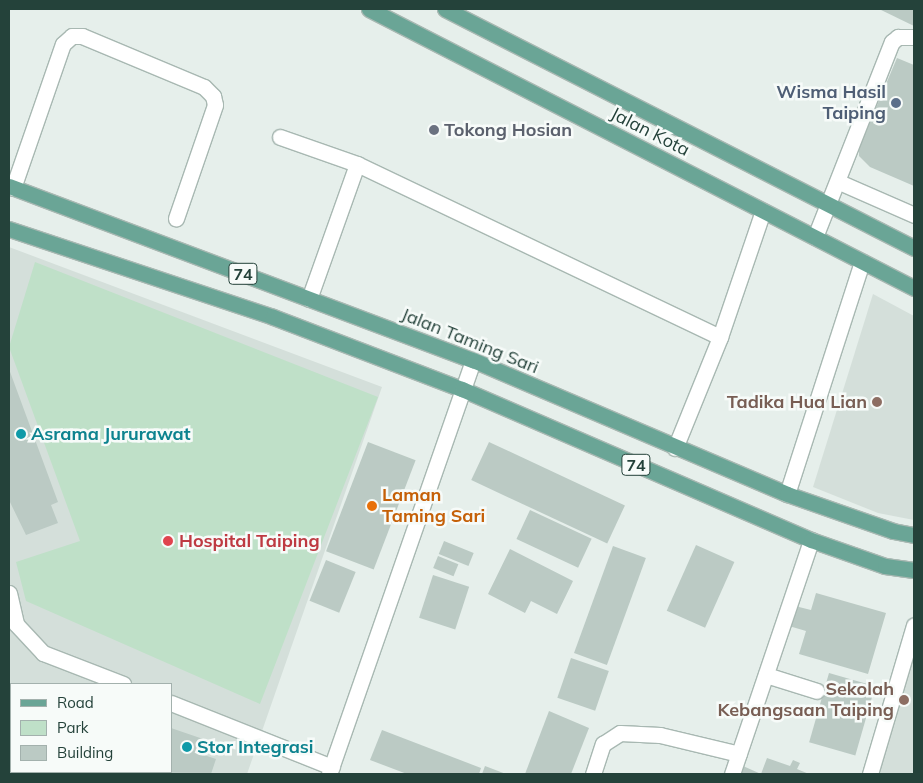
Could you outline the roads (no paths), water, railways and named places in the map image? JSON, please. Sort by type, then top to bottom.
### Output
[{"type":"main road","name":"Jalan Kota","points":[[369,9],[914,288]]},
{"type":"main road","name":"Jalan Kota","points":[[445,9],[914,248]]},
{"type":"main road","name":"Jalan Taming Sari","points":[[11,187],[473,360],[787,494],[894,532],[914,535]]},
{"type":"main road","name":"74","points":[[9,229],[273,317],[462,389],[811,540],[885,566],[914,570]]},
{"type":"lane","points":[[11,187],[64,44],[72,36],[82,36],[204,87],[213,96],[216,105],[176,218]]},
{"type":"lane","points":[[815,237],[839,182],[892,42],[898,37],[914,37]]},
{"type":"lane","points":[[280,137],[357,164],[720,337]]},
{"type":"lane","points":[[309,298],[357,164]]},
{"type":"lane","points":[[839,182],[914,215]]},
{"type":"lane","points":[[676,448],[720,337],[763,211]]},
{"type":"lane","points":[[787,494],[862,262]]},
{"type":"lane","points":[[172,703],[330,771],[473,360]]},
{"type":"lane","points":[[732,774],[811,540]]},
{"type":"lane","points":[[9,593],[16,624],[43,653],[120,683]]},
{"type":"lane","points":[[870,774],[914,625]]},
{"type":"lane","points":[[766,675],[817,691]]},
{"type":"lane","points":[[593,774],[603,744],[620,733],[660,735],[739,754]]},
{"type":"place","name":"Wisma Hasil Taiping","points":[[896,103]]},
{"type":"place","name":"Tokong Hosian","points":[[434,130]]},
{"type":"place","name":"Tadika Hua Lian","points":[[877,402]]},
{"type":"place","name":"Asrama Jururawat","points":[[21,434]]},
{"type":"place","name":"Laman Taming Sari","points":[[372,506]]},
{"type":"place","name":"Hospital Taiping","points":[[168,541]]},
{"type":"place","name":"Sekolah Kebangsaan Taiping","points":[[904,700]]},
{"type":"place","name":"Stor Integrasi","points":[[187,747]]}]
